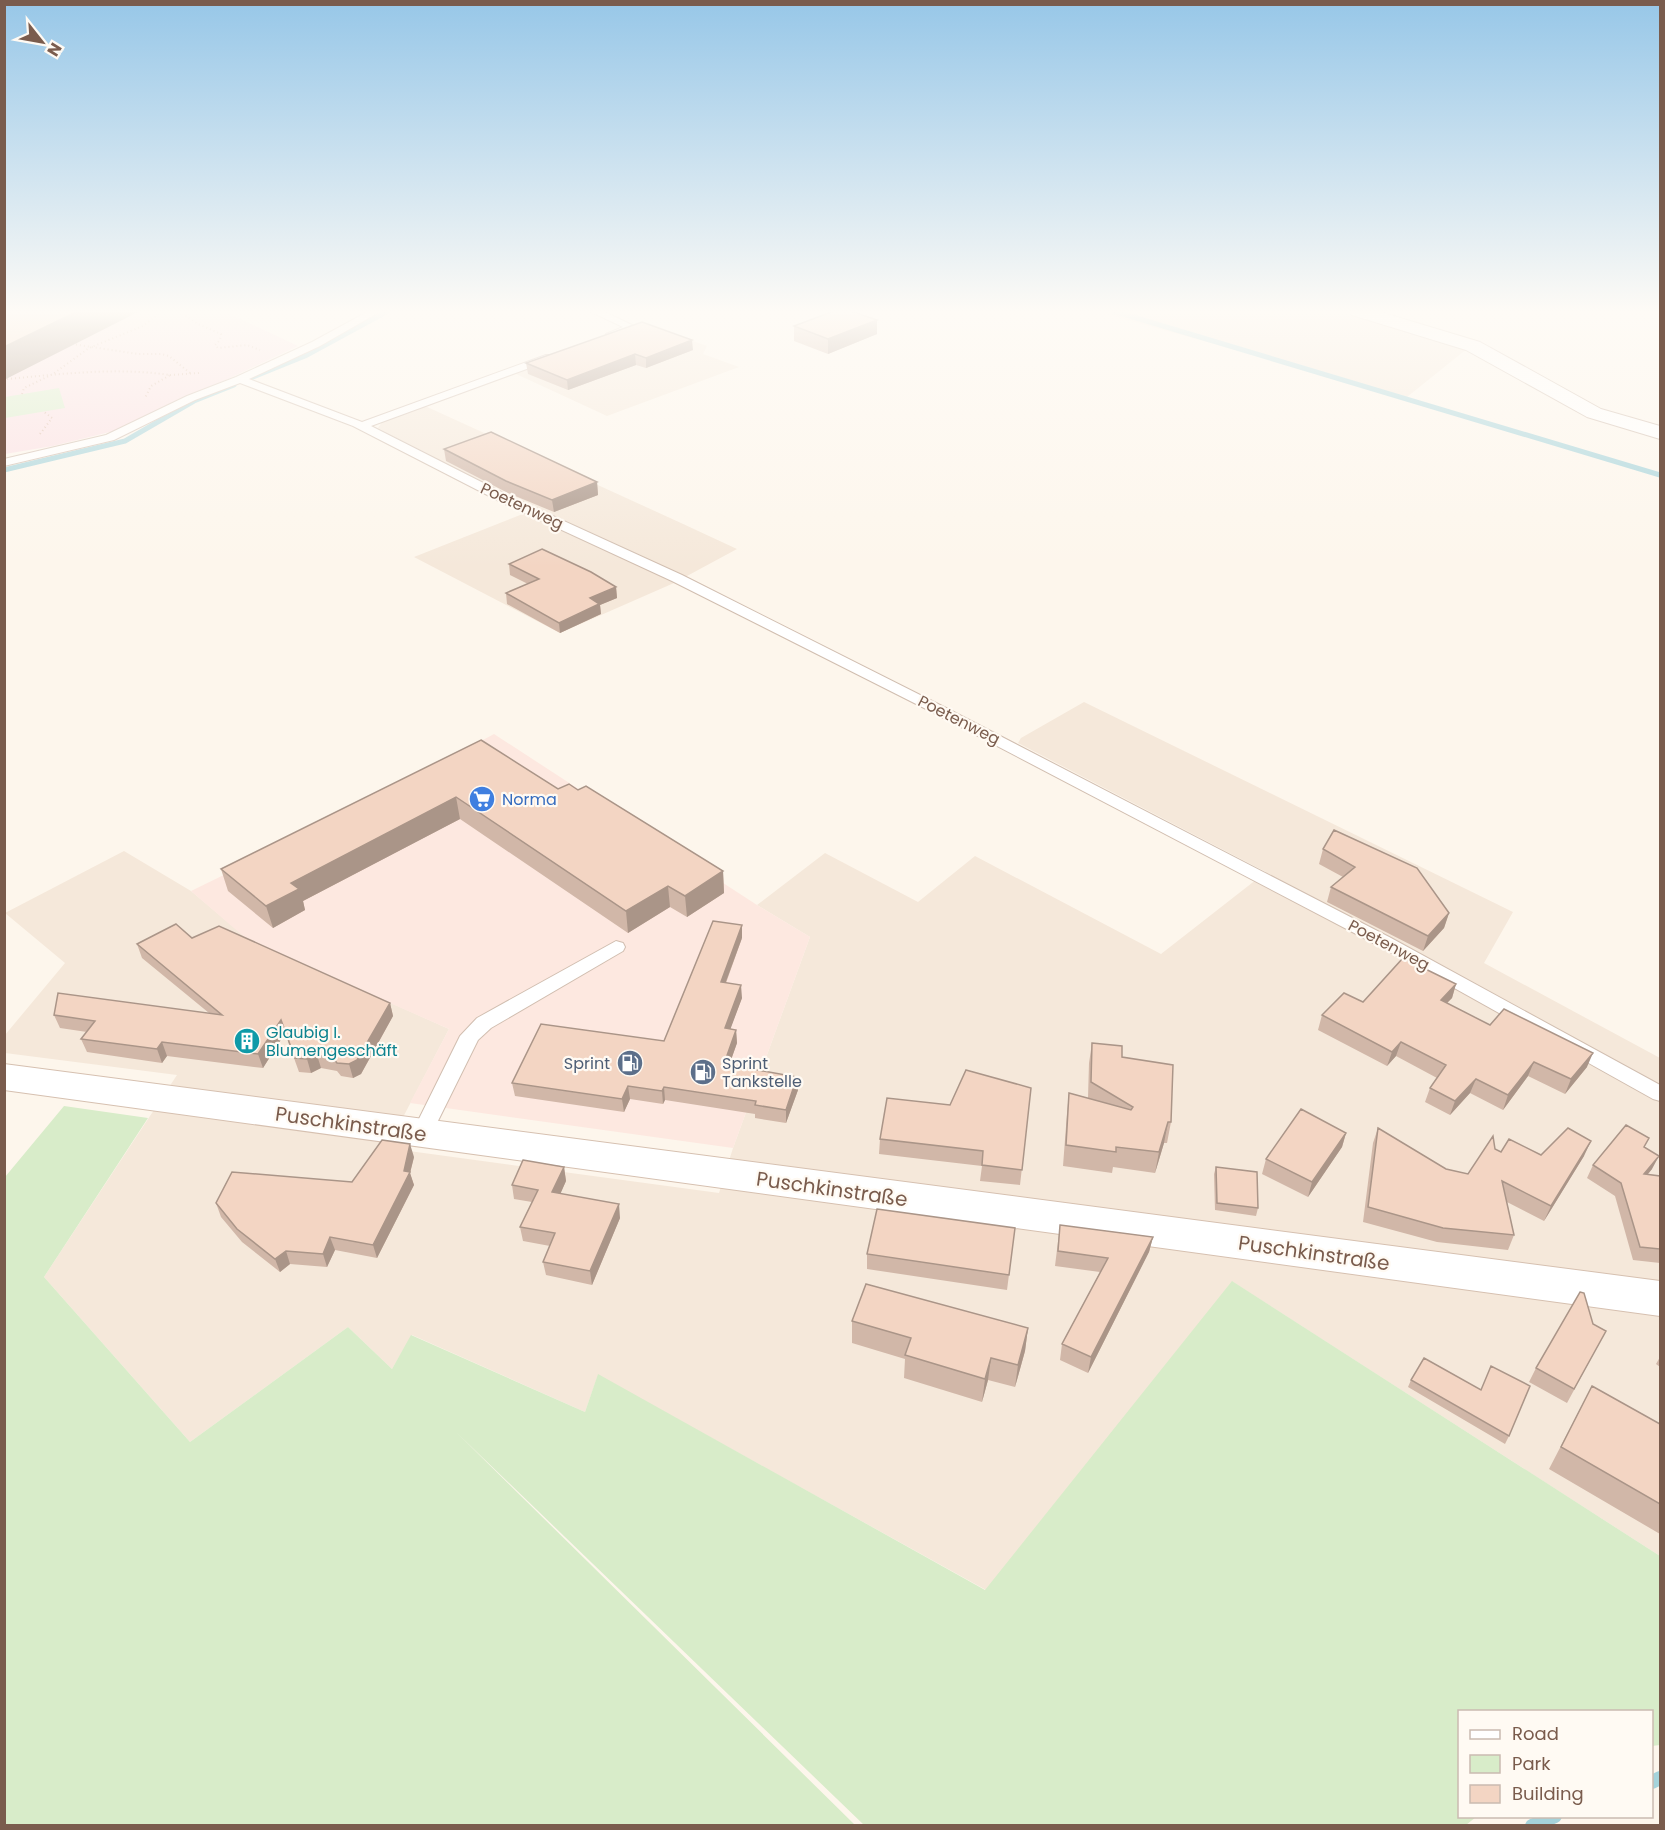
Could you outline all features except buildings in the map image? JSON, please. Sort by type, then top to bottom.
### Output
[{"type":"main road","points":[[1564,396],[1594,413],[1660,434]]},
{"type":"main road","name":"Puschkinstraße","points":[[4,1077],[1660,1299]]},
{"type":"lane","points":[[4,463],[110,438],[195,396]]},
{"type":"lane","name":"Poetenweg","points":[[285,396],[362,426],[503,498],[677,578],[1005,743],[1385,942],[1660,1094]]},
{"type":"lane","points":[[362,426],[444,396]]},
{"type":"lane","points":[[422,1133],[470,1036],[484,1023],[616,947]]},
{"type":"path","points":[[144,400],[146,396]]},
{"type":"shaded area","points":[[5,396],[191,396],[122,429],[53,446],[5,454]]},
{"type":"shaded area","points":[[565,396],[660,396],[607,416]]},
{"type":"shaded area","points":[[425,406],[737,549],[674,583],[560,633],[414,557],[533,510],[378,428],[382,422]]},
{"type":"shaded area","points":[[1084,702],[1513,912],[1484,963],[1660,1058],[1660,1556],[1233,1282],[986,1590],[598,1375],[585,1412],[412,1335],[392,1369],[348,1327],[190,1442],[44,1277],[177,1075],[5,1053],[5,1035],[65,963],[5,913],[124,851],[191,891],[248,939],[449,1029],[387,1148],[719,1193],[733,1148],[810,937],[757,905],[825,853],[918,902],[975,856],[1161,954],[1266,872],[1018,743],[1021,738]]},
{"type":"shaded area","points":[[494,734],[810,937],[733,1148],[410,1103],[449,1029],[249,941],[191,891],[334,821]]},
{"type":"green space","points":[[62,396],[65,408],[5,418],[5,397]]},
{"type":"green space","points":[[64,1106],[148,1118],[44,1277],[190,1442],[348,1327],[392,1369],[411,1335],[585,1412],[598,1374],[985,1590],[1232,1281],[1660,1556],[1660,1745],[1653,1746],[1653,1710],[1458,1710],[1458,1818],[1475,1818],[1466,1825],[864,1825],[456,1432],[855,1825],[5,1825],[5,1177]]},
{"type":"waterway","points":[[4,470],[125,441],[206,396]]},
{"type":"waterway","points":[[1398,396],[1660,475]]},
{"type":"waterway","points":[[1653,1782],[1660,1778]]},
{"type":"waterway","points":[[1532,1826],[1550,1818]]},
{"type":"place","name":"Norma","points":[[482,799]]},
{"type":"place","name":"Glaubig I. Blumengeschäft","points":[[247,1041]]},
{"type":"place","name":"Sprint","points":[[630,1063]]},
{"type":"place","name":"Sprint Tankstelle","points":[[703,1072]]}]
